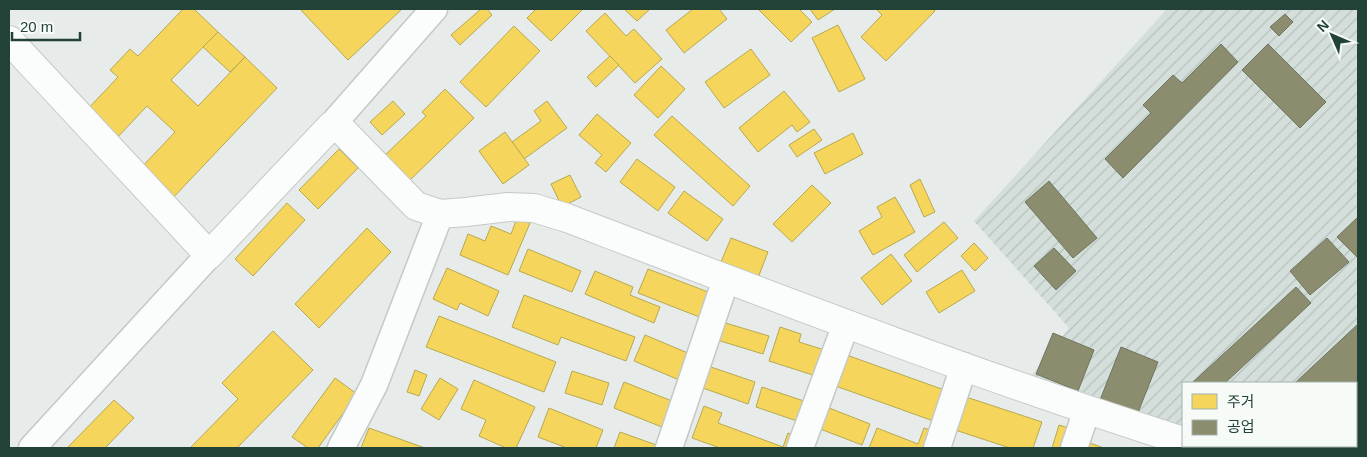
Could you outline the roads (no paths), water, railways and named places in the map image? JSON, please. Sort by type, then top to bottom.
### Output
[{"type":"street","points":[[32,448],[209,255],[331,126],[434,9]]},
{"type":"street","points":[[9,40],[209,255]]},
{"type":"street","points":[[331,126],[340,128],[416,206],[440,214],[508,207],[534,208],[567,218],[846,324],[1087,410],[1182,441]]},
{"type":"street","points":[[341,448],[374,385],[440,214]]},
{"type":"street","points":[[669,448],[726,279]]},
{"type":"street","points":[[800,448],[846,324]]},
{"type":"street","points":[[937,448],[964,366]]},
{"type":"street","points":[[1074,448],[1087,410]]}]
